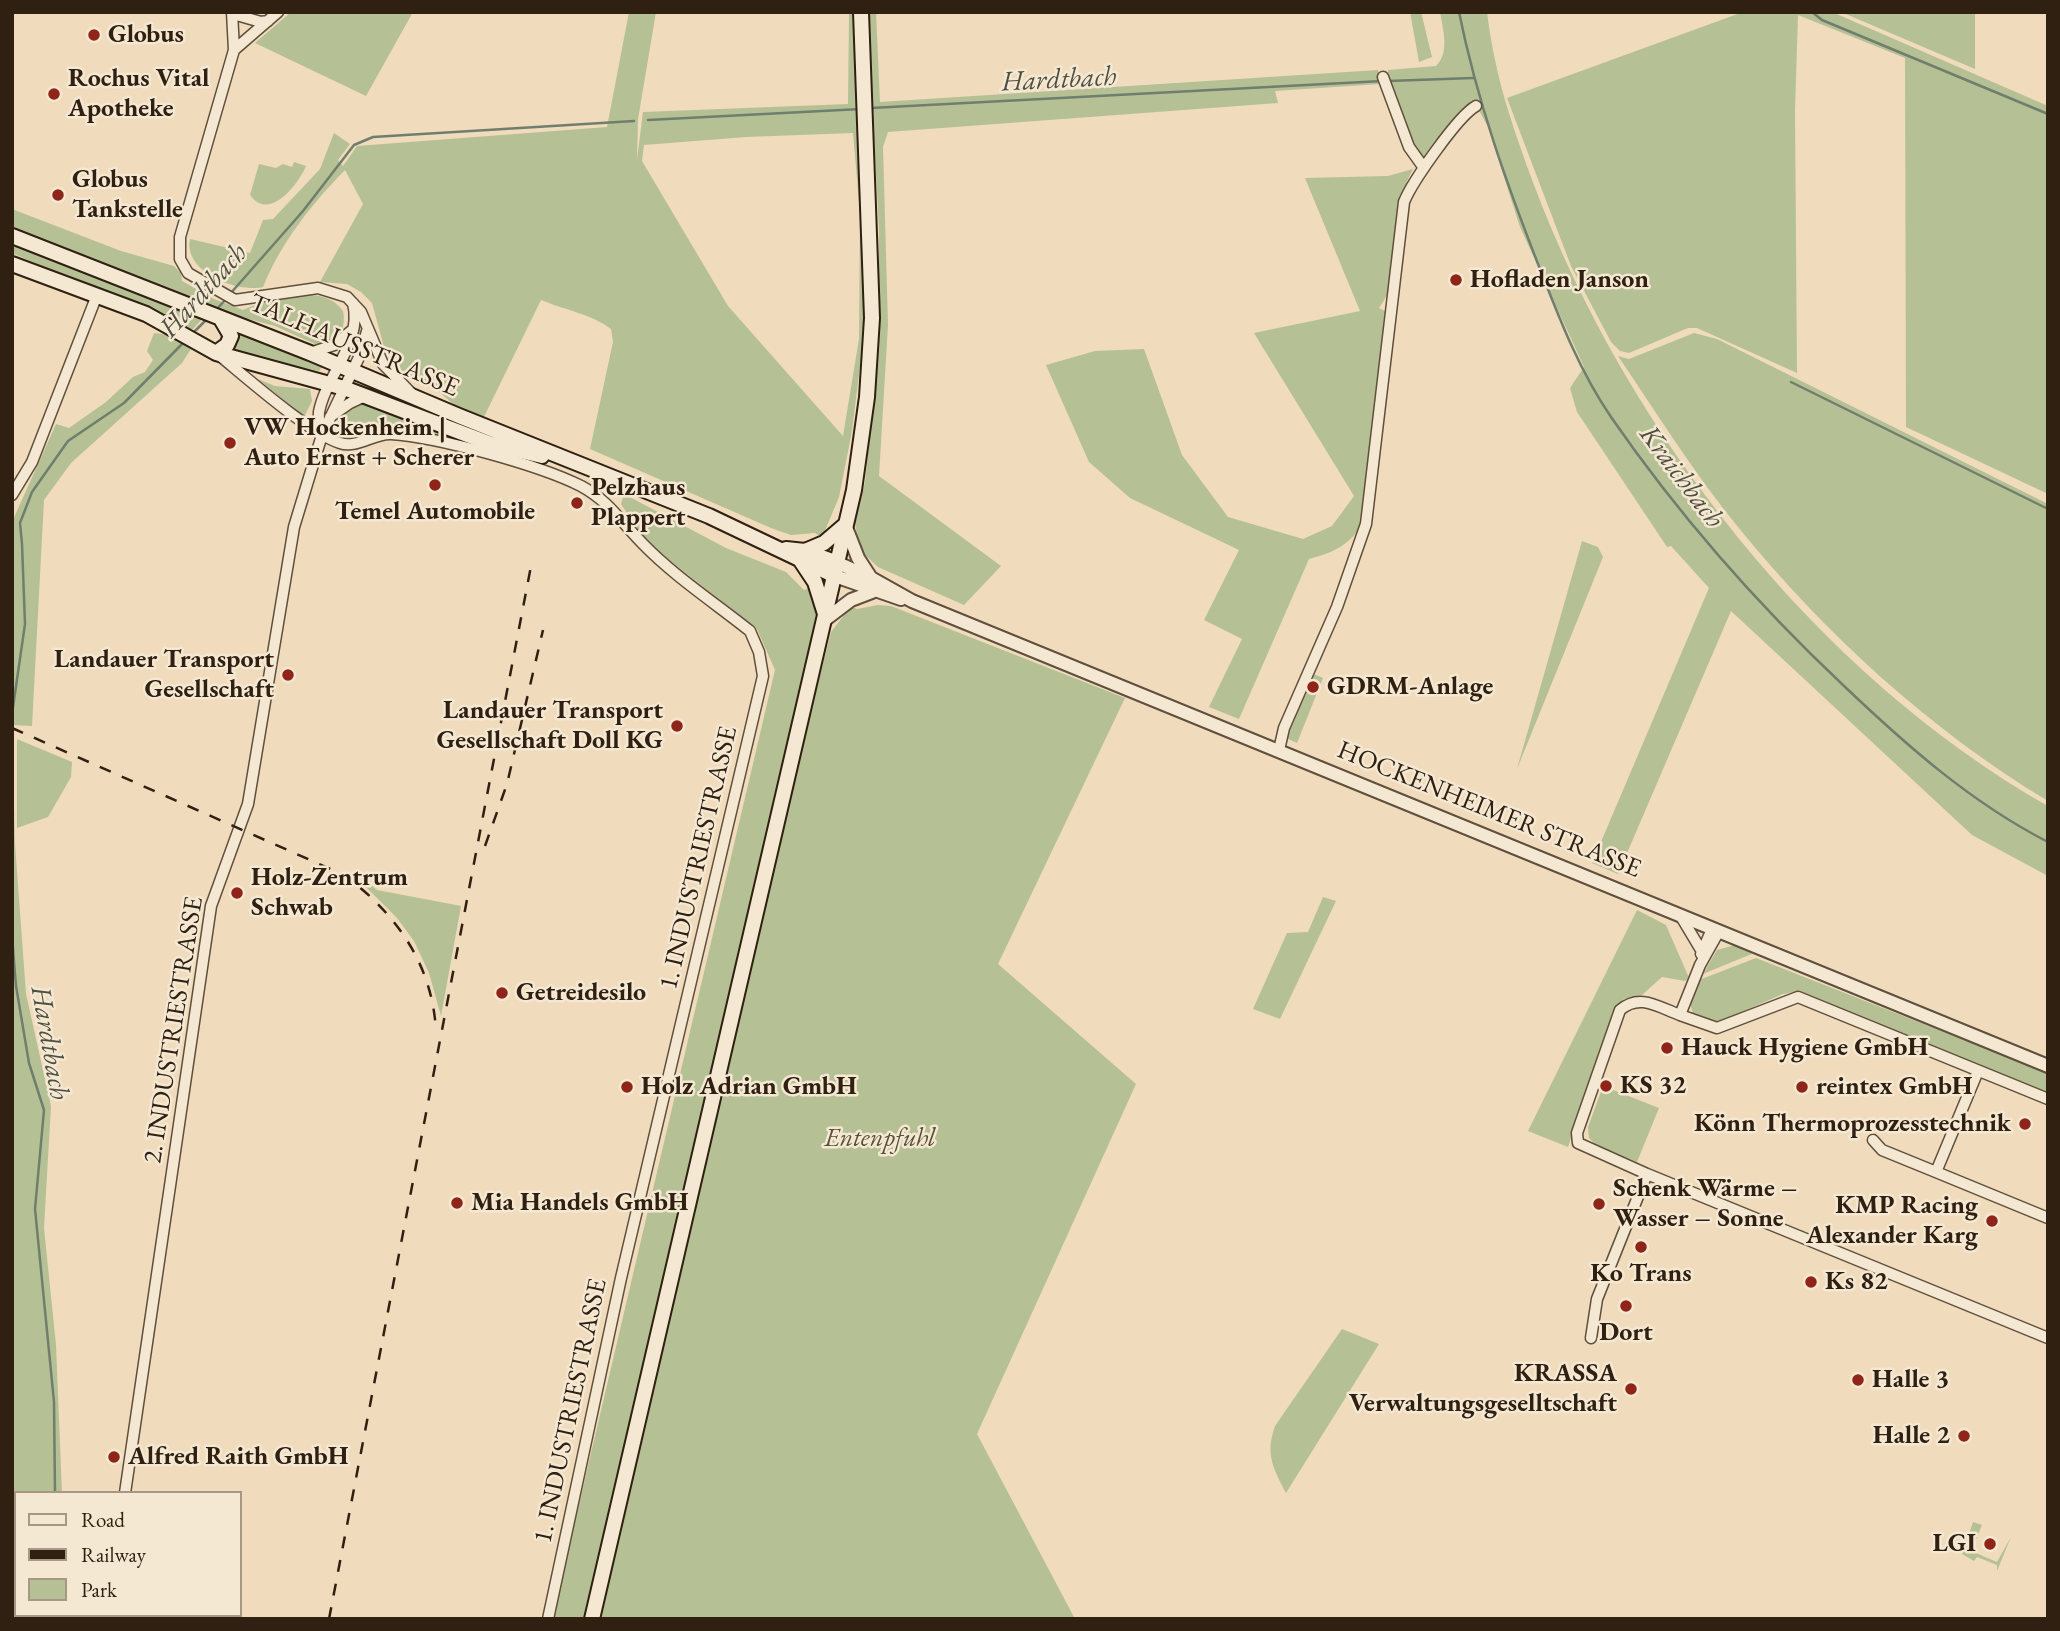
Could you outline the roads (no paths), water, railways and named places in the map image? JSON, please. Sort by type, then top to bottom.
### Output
[{"type":"main road","points":[[592,1619],[826,619],[862,444],[870,356],[872,265],[861,12]]},
{"type":"main road","name":"TALHAUSSTRASSE","points":[[12,236],[310,353],[581,465]]},
{"type":"main road","name":"TALHAUSSTRASSE","points":[[12,264],[146,314],[216,353],[337,386],[491,444],[581,465]]},
{"type":"main road","points":[[216,353],[228,345],[231,336],[227,324],[219,317]]},
{"type":"main road","name":"HOCKENHEIMER STRASSE","points":[[581,465],[779,549],[836,570]]},
{"type":"main road","points":[[826,619],[815,582],[803,556],[845,525]]},
{"type":"street","points":[[234,50],[278,12]]},
{"type":"street","points":[[269,21],[261,22],[233,13],[234,50],[179,248],[180,259],[188,273],[235,300],[325,288],[340,293],[361,312],[383,364],[415,397]]},
{"type":"street","points":[[1385,81],[1409,147],[1424,168]]},
{"type":"street","points":[[1279,750],[1284,728],[1337,607],[1366,524],[1404,202],[1412,182],[1459,120],[1476,106]]},
{"type":"street","points":[[12,495],[32,462],[97,295]]},
{"type":"street","points":[[337,386],[339,365],[354,328],[353,302]]},
{"type":"street","points":[[310,353],[334,345],[354,328]]},
{"type":"street","points":[[321,435],[319,414],[337,386],[353,371],[367,331]]},
{"type":"street","points":[[216,353],[321,435]]},
{"type":"street","name":"2. INDUSTRIESTRASSE","points":[[125,1491],[211,906],[246,811],[294,530],[321,435],[330,417],[337,386]]},
{"type":"street","points":[[330,417],[349,402],[367,396]]},
{"type":"street","name":"1. INDUSTRIESTRASSE","points":[[321,435],[346,445],[382,434],[416,438],[512,462],[581,486],[610,505],[643,545],[750,631],[759,652],[763,676],[621,1278],[548,1619]]},
{"type":"street","points":[[845,525],[858,558],[871,578]]},
{"type":"street","name":"HOCKENHEIMER STRASSE","points":[[836,570],[872,592],[912,601]]},
{"type":"street","name":"HOCKENHEIMER STRASSE","points":[[836,570],[871,578],[912,601],[2048,1066]]},
{"type":"street","points":[[826,619],[851,600],[872,592]]},
{"type":"street","points":[[1679,915],[1701,950]]},
{"type":"street","points":[[1700,965],[1701,950],[1715,930]]},
{"type":"street","points":[[1680,1015],[1715,930]]},
{"type":"street","points":[[2048,1099],[1798,997],[1791,997],[1717,1028],[1640,1000],[1629,1002],[1620,1010],[1577,1133],[1578,1143],[1647,1174],[2048,1338]]},
{"type":"street","points":[[1936,1172],[1979,1070]]},
{"type":"street","points":[[1873,1140],[1882,1150],[2048,1218]]},
{"type":"street","points":[[1591,1338],[1597,1299],[1647,1174]]},
{"type":"street","points":[[564,1546],[574,1552]]},
{"type":"waterway","name":"Kraichbach","points":[[1459,12],[1484,110],[1528,237],[1571,345],[1611,417],[1691,523],[1749,590],[1811,654],[1890,729],[1940,771],[1992,809],[2048,842]]},
{"type":"waterway","name":"Hardtbach","points":[[1812,12],[1822,20],[2048,114]]},
{"type":"waterway","name":"Hardtbach","points":[[1388,81],[1473,78]]},
{"type":"waterway","name":"Hardtbach","points":[[871,108],[1382,81]]},
{"type":"waterway","name":"Hardtbach","points":[[648,120],[861,109]]},
{"type":"waterway","name":"Hardtbach","points":[[230,294],[303,211],[354,145],[373,137],[634,121]]},
{"type":"waterway","name":"Hardtbach","points":[[216,310],[226,299]]},
{"type":"waterway","name":"Hardtbach","points":[[191,335],[209,317]]},
{"type":"waterway","name":"Hardtbach","points":[[12,714],[25,624],[20,523],[32,492],[68,441],[124,403],[184,342]]},
{"type":"waterway","points":[[1791,382],[2048,509]]},
{"type":"waterway","name":"Hardtbach","points":[[12,936],[16,986],[29,1063],[44,1110],[35,1209],[54,1402],[55,1491]]},
{"type":"railway","points":[[329,1619],[531,566]]},
{"type":"railway","points":[[485,846],[507,784],[543,630]]},
{"type":"railway","points":[[12,728],[344,875],[380,906],[408,943],[428,985],[436,1032]]},
{"type":"place","name":"Globus","points":[[94,35]]},
{"type":"place","name":"Rochus Vital Apotheke","points":[[54,94]]},
{"type":"place","name":"Globus Tankstelle","points":[[58,195]]},
{"type":"place","name":"Hofladen Janson","points":[[1456,280]]},
{"type":"place","name":"VW Hockenheim | Auto Ernst + Scherer","points":[[230,443]]},
{"type":"place","name":"Temel Automobile","points":[[435,485]]},
{"type":"place","name":"Pelzhaus Plappert","points":[[577,503]]},
{"type":"place","name":"Landauer Transport Gesellschaft","points":[[288,675]]},
{"type":"place","name":"GDRM-Anlage","points":[[1313,687]]},
{"type":"place","name":"Landauer Transport Gesellschaft Doll KG","points":[[677,726]]},
{"type":"place","name":"Holz-Zentrum Schwab","points":[[237,893]]},
{"type":"place","name":"Getreidesilo","points":[[502,993]]},
{"type":"place","name":"Hauck Hygiene GmbH","points":[[1667,1048]]},
{"type":"place","name":"KS 32","points":[[1606,1086]]},
{"type":"place","name":"Holz Adrian GmbH","points":[[627,1087]]},
{"type":"place","name":"reintex GmbH","points":[[1802,1087]]},
{"type":"place","name":"Könn Thermoprozesstechnik","points":[[2025,1124]]},
{"type":"place","name":"Mia Handels GmbH","points":[[457,1203]]},
{"type":"place","name":"Schenk Wärme – Wasser – Sonne","points":[[1599,1204]]},
{"type":"place","name":"KMP Racing Alexander Karg","points":[[1992,1221]]},
{"type":"place","name":"Ko Trans","points":[[1641,1247]]},
{"type":"place","name":"Ks 82","points":[[1811,1282]]},
{"type":"place","name":"Dort","points":[[1626,1306]]},
{"type":"place","name":"Halle 3","points":[[1858,1380]]},
{"type":"place","name":"KRASSA Verwaltungsgeselltschaft","points":[[1631,1389]]},
{"type":"place","name":"Halle 2","points":[[1964,1436]]},
{"type":"place","name":"Alfred Raith GmbH","points":[[114,1457]]},
{"type":"place","name":"LGI","points":[[1990,1544]]},
{"type":"park label","name":"Entenpfuhl","points":[[880,1139]]}]
